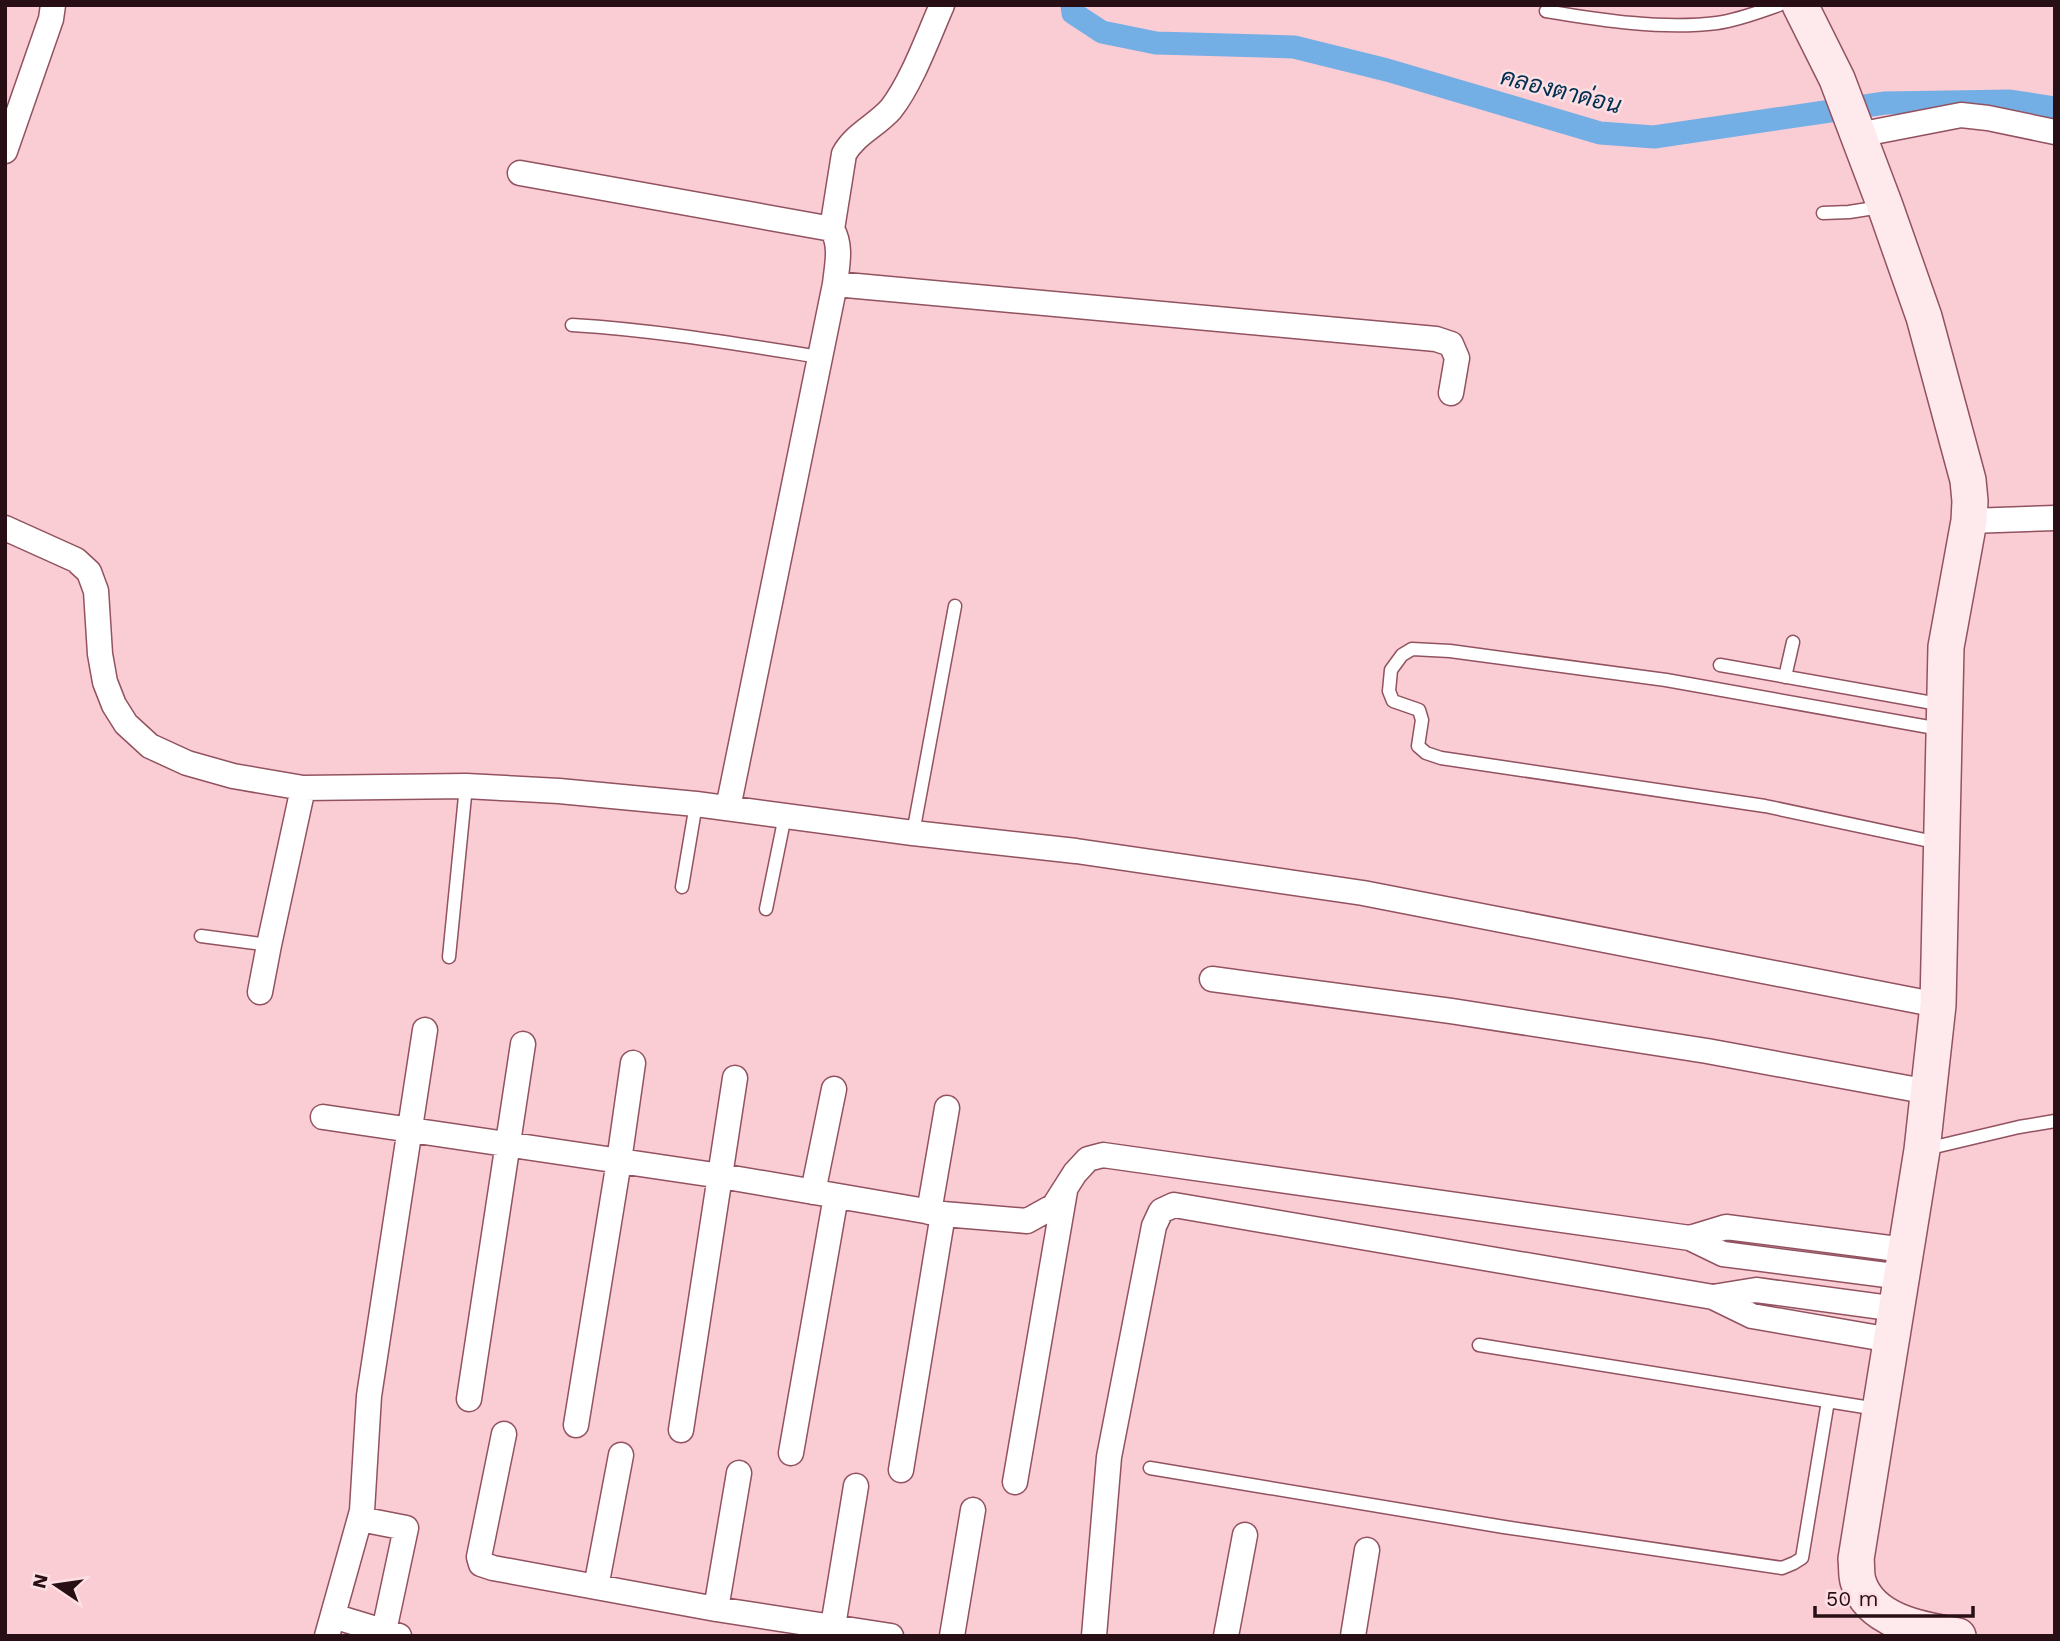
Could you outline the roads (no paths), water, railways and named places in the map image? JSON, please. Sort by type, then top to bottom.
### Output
[{"type":"street","points":[[5,151],[51,19],[53,5]]},
{"type":"street","points":[[728,808],[835,284],[839,248],[832,229],[844,154],[849,144],[879,121],[892,107],[908,81],[942,5]]},
{"type":"street","points":[[1800,5],[1837,79],[1885,206],[1924,317],[1968,480],[1969,521],[1946,647],[1938,1005],[1929,1092],[1856,1559],[1858,1581],[1868,1600],[1884,1613],[1902,1623],[1958,1636]]},
{"type":"street","points":[[1856,129],[1961,116],[1988,118],[2055,132]]},
{"type":"street","points":[[520,173],[832,229]]},
{"type":"street","points":[[835,284],[1436,339],[1451,344],[1457,358],[1451,393]]},
{"type":"street","points":[[1969,521],[2055,518]]},
{"type":"street","points":[[5,528],[76,560],[89,572],[96,591],[100,654],[105,682],[114,705],[126,724],[150,746],[187,763],[222,773],[303,788],[466,786],[559,791],[696,804],[913,833],[1076,851],[1363,893],[1938,1005]]},
{"type":"street","points":[[260,992],[303,788]]},
{"type":"street","points":[[1212,979],[1451,1011],[1639,1040],[1929,1092]]},
{"type":"street","points":[[360,1519],[406,1528],[392,1633],[330,1626],[362,1511],[369,1396],[425,1030]]},
{"type":"street","points":[[469,1399],[523,1044]]},
{"type":"street","points":[[576,1425],[633,1063]]},
{"type":"street","points":[[681,1430],[735,1078]]},
{"type":"street","points":[[790,1453],[825,1194],[834,1089]]},
{"type":"street","points":[[901,1470],[936,1213],[947,1108]]},
{"type":"street","points":[[323,1117],[721,1176],[936,1213],[1027,1221],[1054,1206],[1075,1173],[1088,1160],[1103,1155],[1689,1238],[1723,1254],[1899,1294]]},
{"type":"street","points":[[1015,1482],[1065,1191]]},
{"type":"street","points":[[1094,1636],[1105,1531],[1109,1457],[1154,1226],[1161,1211],[1174,1205],[1713,1297],[1752,1316],[1899,1294]]},
{"type":"street","points":[[504,1434],[479,1557],[481,1564],[716,1609],[891,1636]]},
{"type":"street","points":[[596,1587],[621,1455]]},
{"type":"street","points":[[716,1609],[739,1473]]},
{"type":"street","points":[[834,1626],[856,1486]]},
{"type":"street","points":[[952,1636],[973,1510]]},
{"type":"street","points":[[1226,1636],[1245,1535]]},
{"type":"street","points":[[1353,1636],[1367,1550]]},
{"type":"lane","points":[[1546,11],[1588,18],[1677,25],[1717,23],[1779,5]]},
{"type":"lane","points":[[1823,214],[1885,206]]},
{"type":"lane","points":[[572,325],[692,336],[820,357]]},
{"type":"lane","points":[[913,833],[955,606]]},
{"type":"lane","points":[[1785,677],[1793,642]]},
{"type":"lane","points":[[1942,843],[1765,806],[1441,758],[1426,753],[1418,746],[1422,720],[1419,710],[1393,701],[1389,691],[1391,670],[1402,655],[1412,649],[1450,651],[1944,717]]},
{"type":"lane","points":[[1720,665],[1785,677],[1944,717]]},
{"type":"lane","points":[[449,957],[466,786]]},
{"type":"lane","points":[[682,887],[696,804]]},
{"type":"lane","points":[[766,909],[785,816]]},
{"type":"lane","points":[[201,936],[268,944]]},
{"type":"lane","points":[[1922,1150],[2055,1121]]},
{"type":"lane","points":[[1479,1345],[1881,1409]]},
{"type":"lane","points":[[1150,1468],[1504,1527],[1782,1568],[1802,1558],[1828,1401]]},
{"type":"waterway","name":"คลองตาด่อน","points":[[1072,5],[1073,13],[1102,32],[1156,43],[1294,47],[1387,70],[1600,133],[1654,137],[1885,103],[2010,101],[2055,108]]}]
